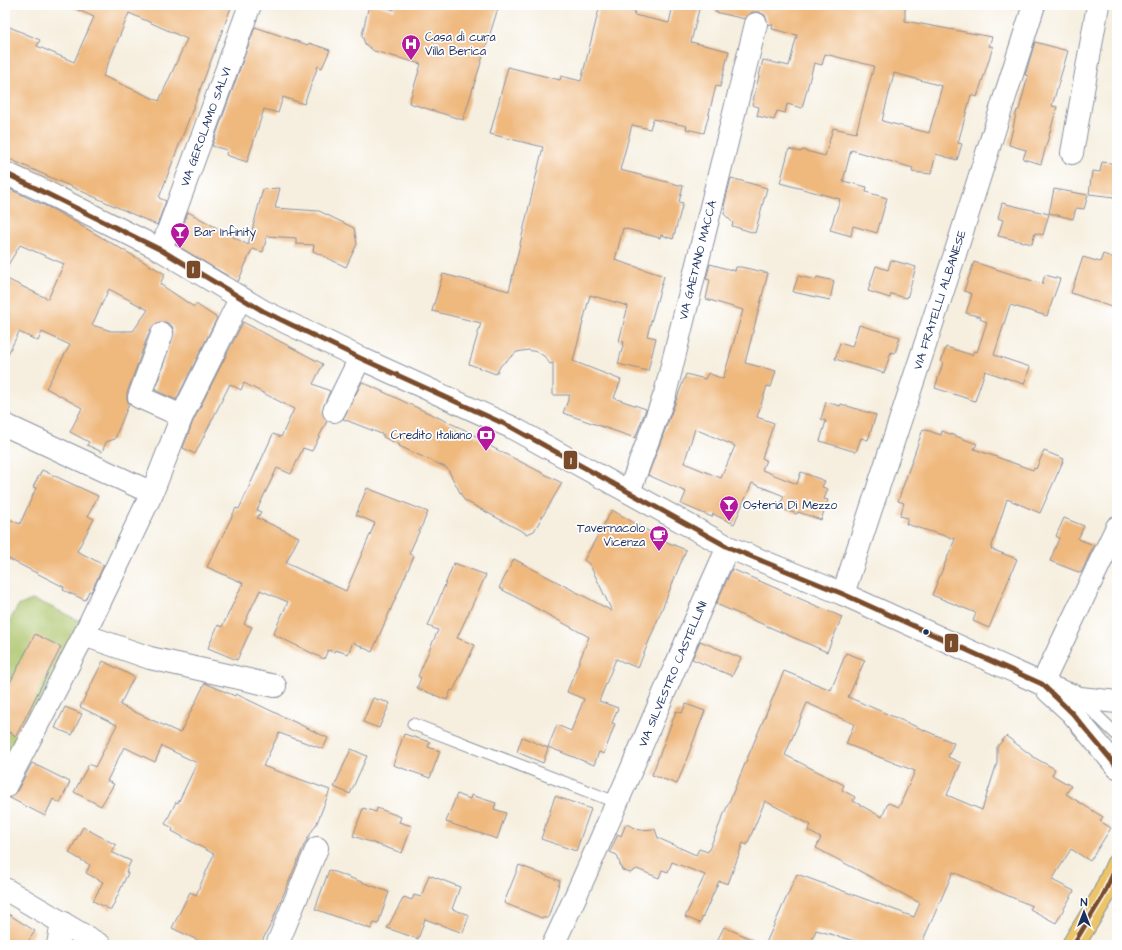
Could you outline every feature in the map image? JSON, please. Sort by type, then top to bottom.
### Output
[{"type":"main road","points":[[1073,945],[1102,896],[1117,865]]},
{"type":"street","name":"VIA GEROLAMO SALVI","points":[[161,250],[250,5]]},
{"type":"street","name":"VIA FRATELLI ALBANESE","points":[[843,594],[955,254],[1034,5]]},
{"type":"street","points":[[1072,153],[1098,5]]},
{"type":"street","name":"VIA GAETANO MACCÀ","points":[[629,492],[665,394],[756,24]]},
{"type":"street","points":[[5,173],[40,188],[161,250],[240,299],[360,358],[511,427],[728,547],[843,594],[1042,684],[1080,698],[1117,702]]},
{"type":"street","points":[[5,787],[84,635],[152,493],[182,416],[240,299]]},
{"type":"street","points":[[162,334],[139,397],[182,416]]},
{"type":"street","points":[[334,411],[360,358]]},
{"type":"street","points":[[5,424],[152,493]]},
{"type":"street","points":[[1042,684],[1117,527]]},
{"type":"street","name":"VIA SILVESTRO CASTELLINI","points":[[553,945],[618,803],[673,671],[728,547]]},
{"type":"street","points":[[84,635],[150,658],[275,686]]},
{"type":"street","points":[[1042,684],[1072,713],[1117,767]]},
{"type":"street","points":[[277,945],[317,848]]},
{"type":"street","points":[[5,889],[100,945]]},
{"type":"street","points":[[58,945],[62,922]]},
{"type":"lane","points":[[1080,698],[1117,735]]},
{"type":"lane","points":[[413,724],[618,803]]},
{"type":"green space","points":[[32,600],[45,604],[86,624],[23,747],[16,743],[5,761],[5,628],[18,606]]},
{"type":"building","points":[[67,5],[232,5],[159,198],[166,201],[157,225],[5,157],[5,25],[40,40],[37,46],[74,62],[94,17]],"holes":[[[129,13],[187,39],[159,101],[103,76]]]},
{"type":"building","points":[[369,5],[378,5],[394,10],[395,5],[499,5],[463,120],[409,103],[421,64],[374,51],[365,44],[362,35]]},
{"type":"building","points":[[600,5],[630,5],[629,9],[635,10],[634,15],[669,23],[673,5],[700,5],[691,42],[729,51],[720,87],[716,86],[704,133],[686,129],[687,126],[653,119],[650,129],[632,125],[620,170],[683,186],[679,202],[683,203],[673,239],[661,235],[660,238],[623,228],[615,260],[664,276],[647,336],[656,338],[648,371],[618,364],[624,342],[619,341],[628,306],[590,295],[573,361],[621,380],[614,398],[646,409],[635,438],[563,413],[570,395],[553,395],[553,363],[550,364],[544,356],[537,352],[528,350],[517,352],[501,365],[496,374],[469,364],[481,323],[432,311],[443,274],[509,291],[543,147],[490,134],[508,67],[560,80],[561,76],[581,81]]},
{"type":"building","points":[[716,5],[905,5],[905,21],[992,37],[989,46],[993,47],[977,97],[971,95],[958,143],[962,144],[957,160],[936,154],[931,174],[912,172],[913,168],[851,150],[843,181],[867,187],[866,192],[887,198],[877,233],[853,226],[851,236],[830,230],[840,199],[780,183],[789,149],[801,152],[802,150],[825,156],[833,128],[856,133],[874,66],[825,54],[822,65],[814,63],[802,108],[787,104],[785,113],[777,111],[774,120],[757,116],[759,107],[752,105],[763,60],[789,66],[797,35],[772,29],[773,25],[768,24],[765,15],[759,12],[752,12],[745,19],[715,12]],"holes":[[[894,73],[942,86],[929,133],[882,121]]]},
{"type":"building","points":[[255,27],[308,45],[309,43],[330,50],[322,68],[318,66],[304,104],[283,97],[278,113],[264,109],[247,162],[226,155],[227,150],[212,146]]},
{"type":"building","points":[[1035,42],[1068,51],[1052,106],[1057,107],[1041,164],[1023,159],[1026,150],[1009,145],[1017,110],[1019,110],[1028,76],[1025,75]]},
{"type":"building","points":[[1102,162],[1117,164],[1117,192],[1115,192],[1114,197],[1089,194],[1092,171],[1100,172]]},
{"type":"building","points":[[731,178],[767,188],[755,233],[732,226],[733,223],[724,214],[726,207],[724,206]]},
{"type":"building","points":[[5,187],[54,210],[165,274],[160,284],[194,307],[196,304],[217,318],[176,400],[155,390],[174,332],[172,326],[166,322],[159,322],[154,325],[150,330],[127,393],[129,404],[115,439],[106,442],[102,452],[87,445],[89,442],[70,432],[82,408],[46,388],[70,345],[42,332],[38,341],[19,332],[5,360],[5,278],[48,299],[64,264],[20,245],[5,270]],"holes":[[[109,289],[148,310],[133,331],[111,331],[92,325]]]},
{"type":"building","points":[[280,188],[275,208],[319,211],[354,228],[357,244],[346,267],[313,251],[314,245],[296,244],[296,238],[267,236],[263,252],[252,249],[238,282],[176,245],[188,212],[248,245],[263,189]]},
{"type":"building","points":[[1054,189],[1088,195],[1084,209],[1076,208],[1073,219],[1049,213]]},
{"type":"building","points":[[1002,203],[1049,214],[1043,235],[1035,233],[1032,244],[998,236],[1003,220],[998,218]]},
{"type":"building","points":[[1103,254],[1117,259],[1117,309],[1071,293],[1083,257],[1100,262]]},
{"type":"building","points":[[891,260],[916,267],[907,298],[891,294],[890,298],[868,291],[876,266],[888,270]]},
{"type":"building","points":[[974,262],[1042,284],[1045,275],[1060,279],[1047,316],[1010,305],[994,355],[1030,367],[1024,384],[985,371],[975,401],[935,388],[943,363],[941,362],[946,347],[972,355],[974,351],[977,352],[987,322],[980,319],[981,317],[966,313],[972,294],[964,291]]},
{"type":"building","points":[[710,264],[735,271],[736,267],[741,267],[768,273],[745,363],[776,371],[771,387],[767,386],[757,417],[774,423],[762,458],[766,460],[762,470],[797,484],[801,472],[825,481],[822,487],[828,489],[824,499],[828,500],[821,520],[798,512],[797,514],[779,508],[784,496],[752,483],[734,524],[713,514],[712,517],[681,504],[686,492],[648,475],[686,374],[705,379],[708,373],[723,379],[743,310],[706,299],[710,280],[706,279]],"holes":[[[695,429],[735,446],[721,478],[684,463]]]},
{"type":"building","points":[[798,276],[816,280],[817,277],[834,281],[830,300],[793,292]]},
{"type":"building","points":[[243,322],[323,364],[313,384],[330,391],[322,411],[327,421],[312,451],[303,448],[291,474],[277,468],[257,510],[261,512],[257,518],[299,537],[286,563],[346,591],[375,523],[356,515],[367,488],[428,512],[409,554],[414,556],[372,652],[353,642],[348,654],[335,650],[334,652],[328,650],[324,659],[273,634],[288,602],[260,590],[244,624],[252,627],[237,660],[208,648],[218,625],[222,627],[243,583],[207,567],[236,508],[239,509],[273,434],[281,437],[294,409],[244,383],[241,390],[230,384],[195,454],[183,448],[193,421]]},
{"type":"building","points":[[859,325],[900,337],[895,353],[891,352],[884,373],[835,359],[840,343],[852,347]]},
{"type":"building","points":[[362,382],[465,430],[481,439],[480,441],[562,483],[534,531],[527,534],[464,500],[447,468],[399,446],[400,445],[383,437],[384,435],[343,419]]},
{"type":"building","points":[[826,402],[840,406],[841,404],[876,415],[868,440],[861,438],[856,452],[820,441],[826,421],[821,419]]},
{"type":"building","points":[[923,429],[941,435],[942,431],[977,444],[974,449],[1033,470],[1034,468],[1036,469],[1044,451],[1064,459],[1040,513],[1007,499],[991,549],[1017,559],[989,628],[973,621],[976,613],[932,595],[955,539],[906,524],[908,518],[900,516],[904,503],[898,501]]},
{"type":"building","points":[[42,470],[98,496],[88,516],[94,519],[77,551],[104,565],[91,592],[89,591],[85,600],[63,590],[64,587],[5,557],[5,517],[20,524],[36,488],[33,487]]},
{"type":"building","points":[[612,510],[669,543],[686,550],[638,668],[616,659],[599,701],[618,708],[612,723],[615,724],[604,754],[599,752],[594,765],[548,747],[557,725],[571,731],[584,699],[567,692],[589,637],[499,588],[514,559],[612,611],[590,565],[584,560]]},
{"type":"building","points":[[1064,518],[1084,526],[1078,539],[1094,545],[1081,573],[1050,561],[1059,538],[1056,536]]},
{"type":"building","points":[[454,563],[486,575],[457,638],[475,645],[453,691],[451,690],[447,700],[417,688],[421,678],[418,676],[438,630],[428,626]]},
{"type":"building","points":[[732,569],[842,617],[827,652],[716,604]]},
{"type":"building","points":[[35,634],[61,647],[16,736],[5,730],[5,692]]},
{"type":"building","points":[[700,641],[741,658],[732,676],[692,659]]},
{"type":"building","points":[[846,653],[865,660],[848,697],[954,743],[948,757],[961,763],[947,795],[982,810],[997,763],[997,747],[1006,736],[1035,758],[1055,769],[1052,775],[1071,786],[1066,794],[1103,817],[1100,821],[1111,828],[1090,861],[1071,849],[1052,880],[1074,891],[1056,923],[1030,909],[1032,906],[953,872],[921,945],[869,945],[816,930],[810,945],[765,945],[797,874],[914,917],[920,903],[816,848],[821,838],[808,831],[811,825],[765,801],[747,845],[743,843],[728,884],[719,881],[700,923],[685,917],[705,875],[672,862],[668,872],[662,870],[659,878],[637,869],[630,873],[622,870],[617,855],[610,852],[618,834],[621,836],[626,824],[640,830],[655,829],[658,838],[696,855],[699,849],[708,852],[784,671],[831,690]],"holes":[[[807,703],[854,724],[846,744],[915,771],[899,807],[888,803],[882,817],[853,801],[855,797],[842,790],[844,785],[785,755]]]},
{"type":"building","points":[[103,661],[134,677],[120,705],[180,733],[205,683],[235,696],[236,694],[328,738],[323,749],[279,733],[263,766],[330,790],[317,823],[305,843],[271,924],[260,945],[208,945],[172,928],[190,892],[196,895],[214,854],[172,831],[173,828],[165,824],[176,802],[178,803],[197,763],[162,746],[155,762],[124,747],[107,781],[114,784],[101,806],[74,792],[89,764],[95,767],[117,725],[80,707]]},
{"type":"building","points":[[373,698],[390,703],[379,728],[363,722]]},
{"type":"building","points":[[686,704],[705,711],[677,784],[652,775],[676,711],[682,713]]},
{"type":"building","points":[[65,707],[82,714],[72,735],[55,728]]},
{"type":"building","points":[[404,734],[430,742],[428,747],[440,751],[430,778],[393,765]]},
{"type":"building","points":[[522,737],[548,748],[543,763],[517,752]]},
{"type":"building","points":[[351,749],[367,756],[350,794],[334,787]]},
{"type":"building","points":[[32,763],[70,782],[60,803],[53,799],[45,816],[10,798],[16,793]]},
{"type":"building","points":[[457,794],[470,799],[471,795],[496,803],[494,809],[506,813],[497,839],[446,822]]},
{"type":"building","points":[[555,796],[591,809],[576,851],[541,839]]},
{"type":"building","points":[[363,808],[376,812],[377,808],[401,817],[399,822],[412,826],[402,853],[353,836]]},
{"type":"building","points":[[83,827],[116,845],[111,852],[131,861],[126,872],[128,873],[111,910],[93,901],[103,882],[86,873],[90,865],[69,853]]},
{"type":"building","points":[[519,865],[560,881],[548,918],[542,918],[504,903]]},
{"type":"building","points":[[329,870],[389,892],[378,924],[374,923],[371,929],[315,909]]},
{"type":"building","points":[[429,875],[460,887],[452,909],[469,915],[463,933],[425,919],[418,939],[387,928],[404,897],[412,900],[414,895],[421,897]]},
{"type":"building","points":[[5,912],[35,931],[26,945],[5,945]]},
{"type":"building","points":[[724,927],[765,945],[715,945]]},
{"type":"transit line","name":"1","points":[[5,173],[161,250],[263,311],[360,358],[511,427],[728,547],[843,594],[1042,684],[1072,713],[1117,767]]},
{"type":"transit line","name":"1","points":[[1073,945],[1103,896],[1117,865]]},
{"type":"place","name":"Casa di cura Villa Berica","points":[[411,61]]},
{"type":"place","name":"Bar Infinity","points":[[180,249]]},
{"type":"place","name":"Credito Italiano","points":[[486,452]]},
{"type":"place","name":"Osteria Di Mezzo","points":[[729,522]]},
{"type":"place","name":"Tavernacolo Vicenza","points":[[659,552]]}]
